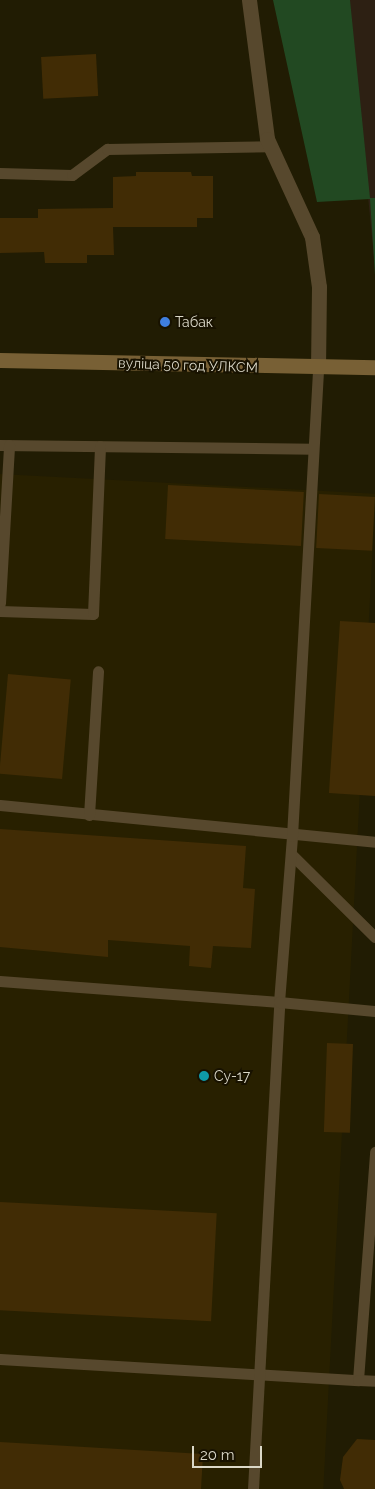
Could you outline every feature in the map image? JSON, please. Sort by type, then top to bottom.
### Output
[{"type":"main road","name":"вуліца 50 год УЛКСМ","points":[[0,360],[318,368],[375,367]]},
{"type":"street","points":[[249,0],[271,146],[312,237],[319,287],[318,368]]},
{"type":"lane","points":[[0,173],[72,175],[106,149],[271,146]]},
{"type":"lane","points":[[253,1489],[279,1002],[291,854],[318,368]]},
{"type":"lane","points":[[0,604],[4,445],[312,449]]},
{"type":"lane","points":[[0,611],[93,614],[100,446]]},
{"type":"lane","points":[[89,815],[98,671]]},
{"type":"lane","points":[[0,805],[292,836],[375,842]]},
{"type":"lane","points":[[291,854],[375,937]]},
{"type":"lane","points":[[0,981],[375,1010]]},
{"type":"lane","points":[[358,1380],[375,1152]]},
{"type":"lane","points":[[0,1359],[375,1381]]},
{"type":"shaded area","points":[[349,0],[375,0],[375,268],[355,64]]},
{"type":"shaded area","points":[[0,474],[375,494],[323,1489],[0,1489]]},
{"type":"green space","points":[[273,0],[350,0],[370,198],[375,198],[375,275],[370,199],[317,202]]},
{"type":"building","points":[[96,54],[98,96],[43,99],[41,57]]},
{"type":"building","points":[[136,172],[191,172],[192,176],[213,176],[213,218],[197,218],[197,227],[113,227],[114,255],[87,255],[87,263],[45,263],[44,252],[0,253],[0,218],[38,218],[38,209],[113,208],[113,177],[136,176]]},
{"type":"building","points":[[168,485],[304,492],[301,546],[165,539]]},
{"type":"building","points":[[319,494],[375,497],[372,551],[316,548]]},
{"type":"building","points":[[340,621],[375,623],[375,796],[329,793]]},
{"type":"building","points":[[8,674],[71,679],[62,779],[0,774]]},
{"type":"building","points":[[0,829],[246,846],[243,888],[255,889],[251,948],[213,946],[211,968],[189,966],[190,946],[108,940],[108,957],[0,947]]},
{"type":"building","points":[[327,1043],[353,1044],[350,1133],[324,1132]]},
{"type":"building","points":[[0,1202],[217,1213],[211,1321],[0,1310]]},
{"type":"building","points":[[357,1439],[375,1440],[375,1489],[344,1489],[340,1480],[343,1457]]},
{"type":"building","points":[[0,1442],[203,1454],[201,1489],[0,1489]]},
{"type":"place","name":"Табак","points":[[165,322]]},
{"type":"place","name":"Су-17","points":[[204,1076]]}]
